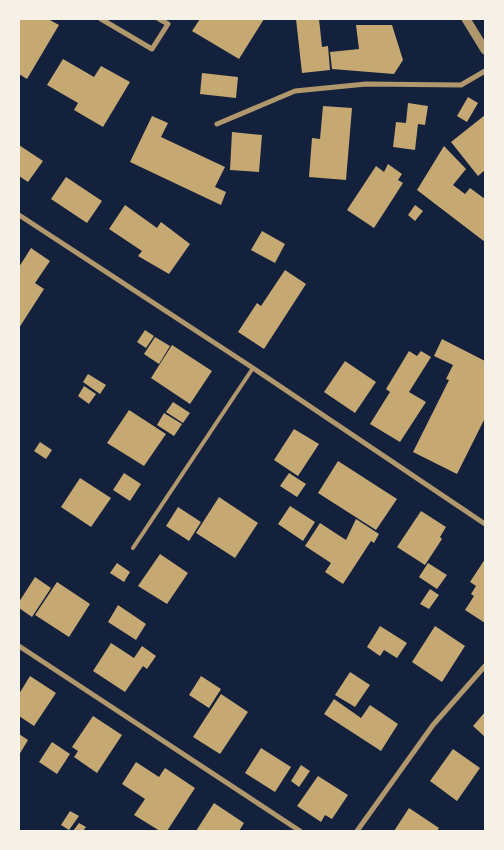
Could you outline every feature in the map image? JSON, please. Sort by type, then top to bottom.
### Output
[{"type":"street","points":[[101,19],[152,49],[168,24],[158,19]]},
{"type":"street","points":[[466,19],[485,50]]},
{"type":"street","points":[[217,124],[295,91],[366,84],[461,85],[485,72]]},
{"type":"street","points":[[19,215],[253,368],[485,524]]},
{"type":"street","points":[[19,646],[300,831]]},
{"type":"street","points":[[357,831],[433,726],[485,666]]},
{"type":"lane","points":[[133,548],[253,368]]},
{"type":"building","points":[[19,19],[48,19],[59,25],[27,79],[19,74]]},
{"type":"building","points":[[200,19],[264,19],[239,59],[192,31]]},
{"type":"building","points":[[296,19],[319,19],[322,47],[328,46],[330,70],[302,73]]},
{"type":"building","points":[[356,25],[392,25],[403,60],[394,74],[332,69],[330,52],[359,49]]},
{"type":"building","points":[[63,59],[94,77],[101,66],[130,82],[103,127],[74,110],[78,103],[47,85]]},
{"type":"building","points":[[202,73],[238,77],[236,98],[200,94]]},
{"type":"building","points":[[468,97],[478,103],[467,122],[457,116]]},
{"type":"building","points":[[408,103],[428,106],[425,125],[418,124],[415,150],[393,147],[396,122],[406,123]]},
{"type":"building","points":[[323,106],[352,108],[346,180],[309,177],[312,138],[320,139]]},
{"type":"building","points":[[485,115],[485,170],[478,176],[451,142]]},
{"type":"building","points":[[152,116],[168,123],[161,137],[225,167],[215,187],[226,192],[221,205],[130,162]]},
{"type":"building","points":[[232,132],[262,135],[259,172],[230,170]]},
{"type":"building","points":[[19,145],[43,161],[28,182],[19,176]]},
{"type":"building","points":[[444,146],[466,169],[453,185],[465,194],[470,188],[485,199],[485,242],[417,190]]},
{"type":"building","points":[[388,164],[402,174],[398,180],[403,183],[374,228],[347,210],[376,166],[384,172]]},
{"type":"building","points":[[66,177],[102,201],[87,223],[51,199]]},
{"type":"building","points":[[125,205],[157,228],[161,222],[190,244],[169,274],[138,256],[142,251],[109,229]]},
{"type":"building","points":[[415,205],[423,211],[415,221],[408,215]]},
{"type":"building","points":[[262,231],[285,244],[275,263],[251,250]]},
{"type":"building","points":[[31,248],[50,261],[35,283],[44,289],[19,328],[19,267]]},
{"type":"building","points":[[285,270],[306,284],[264,349],[238,332],[257,303],[261,306]]},
{"type":"building","points":[[145,330],[154,336],[146,348],[137,342]]},
{"type":"building","points":[[155,337],[170,346],[159,364],[144,354]]},
{"type":"building","points":[[442,339],[485,361],[485,418],[457,474],[413,452],[449,380],[446,379],[453,365],[434,356]]},
{"type":"building","points":[[172,345],[212,371],[190,404],[151,378]]},
{"type":"building","points":[[409,351],[417,356],[421,351],[431,357],[409,392],[426,402],[400,442],[370,424],[390,392],[386,389]]},
{"type":"building","points":[[345,361],[376,382],[355,413],[324,392]]},
{"type":"building","points":[[88,374],[106,385],[100,394],[83,382]]},
{"type":"building","points":[[84,386],[96,394],[89,404],[78,396]]},
{"type":"building","points":[[173,402],[190,413],[183,423],[166,412]]},
{"type":"building","points":[[129,410],[166,434],[144,466],[107,443]]},
{"type":"building","points":[[164,413],[182,424],[174,436],[157,425]]},
{"type":"building","points":[[294,429],[319,444],[298,476],[274,460]]},
{"type":"building","points":[[40,442],[52,450],[46,459],[34,451]]},
{"type":"building","points":[[338,461],[397,499],[376,530],[318,493]]},
{"type":"building","points":[[124,473],[141,484],[130,501],[113,490]]},
{"type":"building","points":[[289,473],[306,484],[297,497],[280,486]]},
{"type":"building","points":[[80,478],[111,498],[91,527],[61,507]]},
{"type":"building","points":[[219,497],[258,523],[235,558],[196,533]]},
{"type":"building","points":[[290,506],[315,522],[303,541],[278,524]]},
{"type":"building","points":[[178,507],[201,522],[189,541],[166,526]]},
{"type":"building","points":[[421,511],[446,527],[440,537],[442,539],[425,565],[397,547]]},
{"type":"building","points":[[356,519],[379,534],[374,543],[371,541],[343,584],[325,572],[331,563],[305,546],[320,523],[346,540]]},
{"type":"building","points":[[160,554],[188,573],[167,604],[138,586]]},
{"type":"building","points":[[485,559],[485,623],[465,610],[474,596],[471,594],[476,586],[470,582]]},
{"type":"building","points":[[117,563],[130,572],[124,582],[110,573]]},
{"type":"building","points":[[428,563],[447,575],[437,589],[419,577]]},
{"type":"building","points":[[35,577],[51,588],[32,617],[19,608],[19,602]]},
{"type":"building","points":[[57,582],[90,604],[69,637],[35,615]]},
{"type":"building","points":[[430,589],[439,595],[429,609],[420,604]]},
{"type":"building","points":[[118,605],[146,624],[136,640],[108,622]]},
{"type":"building","points":[[380,626],[407,643],[397,658],[384,650],[380,656],[367,647]]},
{"type":"building","points":[[435,626],[465,646],[442,682],[412,662]]},
{"type":"building","points":[[111,643],[134,658],[142,646],[156,656],[147,669],[143,666],[125,692],[93,671]]},
{"type":"building","points":[[350,672],[370,685],[355,707],[335,695]]},
{"type":"building","points":[[30,676],[56,693],[34,726],[19,716],[19,694]]},
{"type":"building","points":[[201,676],[221,689],[209,708],[189,695]]},
{"type":"building","points":[[221,694],[248,712],[220,754],[193,737]]},
{"type":"building","points":[[334,699],[361,718],[370,705],[398,724],[381,751],[324,714]]},
{"type":"building","points":[[485,712],[485,737],[473,726]]},
{"type":"building","points":[[93,716],[122,735],[97,773],[74,757],[78,751],[72,747]]},
{"type":"building","points":[[19,734],[28,740],[19,755]]},
{"type":"building","points":[[52,742],[70,754],[57,774],[39,762]]},
{"type":"building","points":[[261,748],[291,767],[275,792],[245,773]]},
{"type":"building","points":[[453,749],[480,768],[457,801],[430,781]]},
{"type":"building","points":[[136,762],[159,777],[165,768],[195,788],[167,831],[160,831],[134,815],[145,799],[122,784]]},
{"type":"building","points":[[301,765],[310,771],[299,787],[291,781]]},
{"type":"building","points":[[318,776],[348,795],[332,819],[325,815],[321,822],[297,806]]},
{"type":"building","points":[[214,803],[244,823],[239,831],[196,831]]},
{"type":"building","points":[[409,808],[439,828],[437,831],[394,831]]},
{"type":"building","points":[[70,811],[79,816],[69,830],[61,825]]},
{"type":"building","points":[[79,823],[86,827],[83,831],[73,831]]}]
